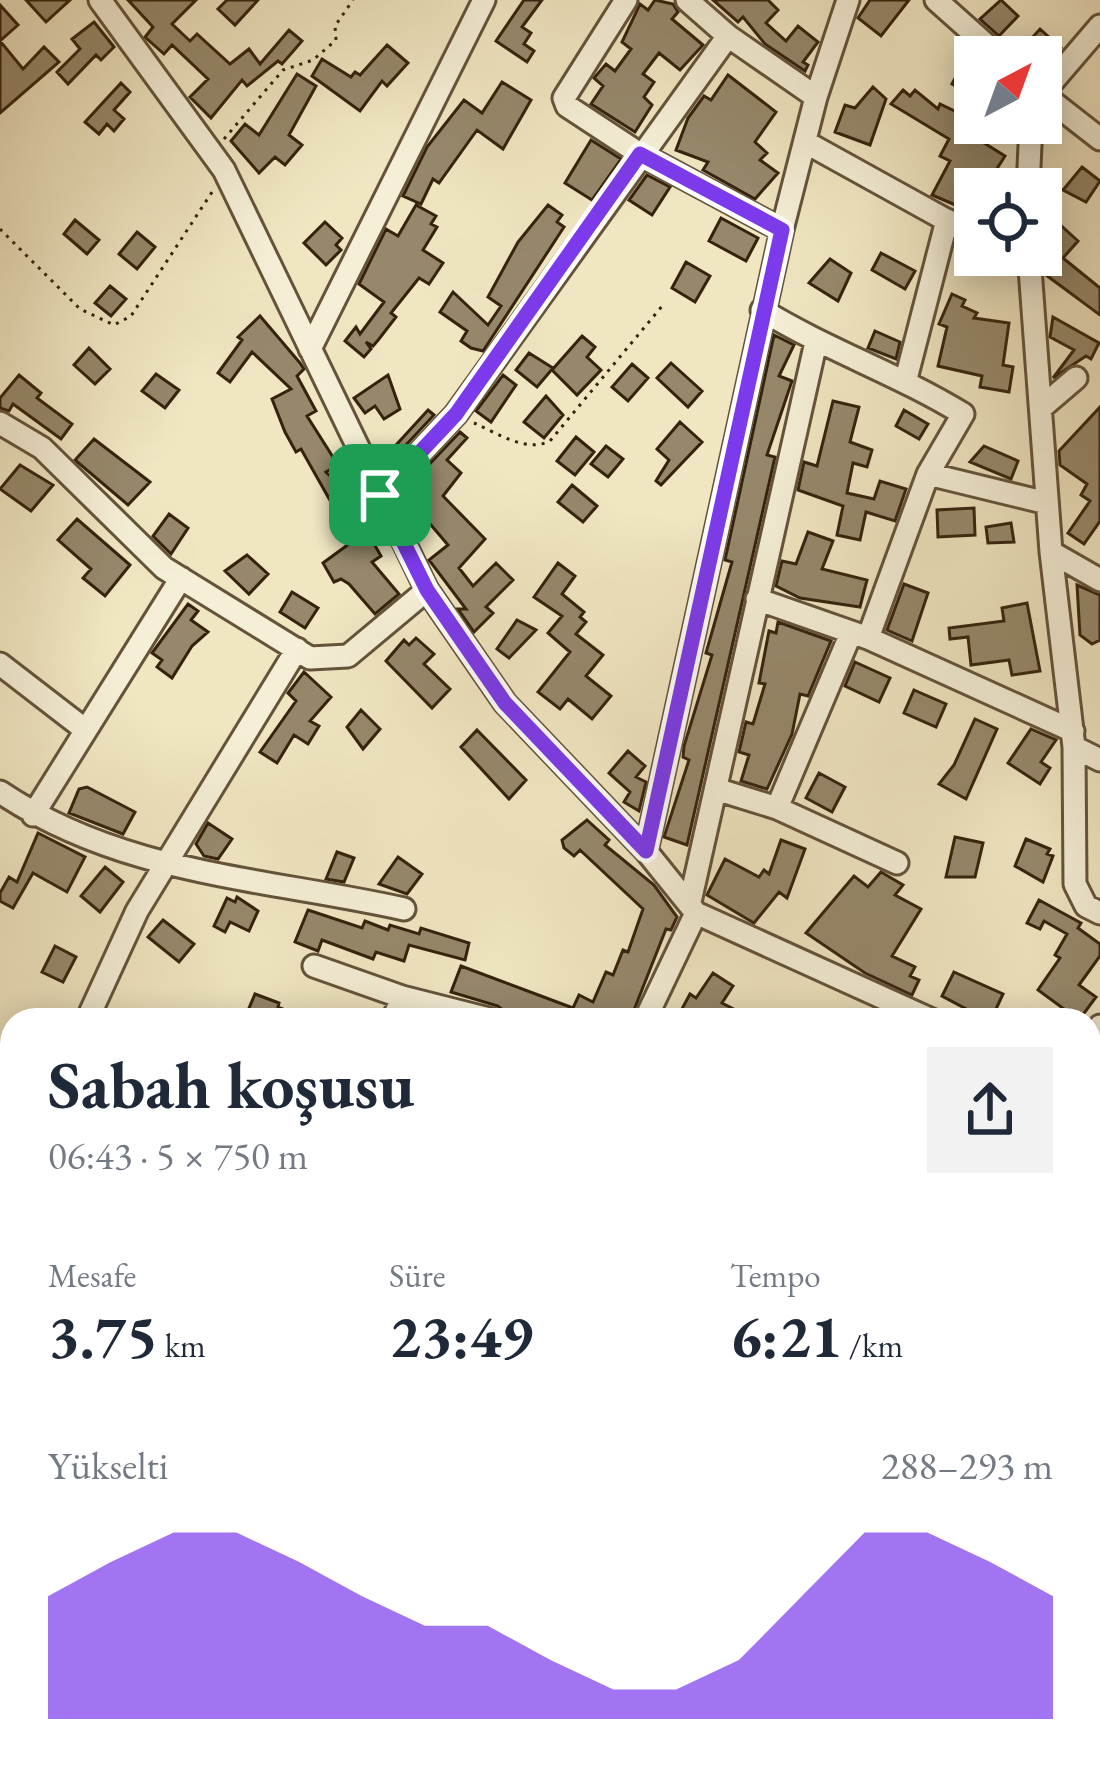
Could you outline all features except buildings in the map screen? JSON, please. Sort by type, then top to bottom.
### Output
[{"type":"street","points":[[100,0],[218,163],[427,590],[505,703],[693,907],[907,1008]]},
{"type":"street","points":[[310,350],[484,0]]},
{"type":"street","points":[[626,0],[564,98],[567,106],[640,154],[782,230]]},
{"type":"street","points":[[687,0],[728,36],[816,97]]},
{"type":"street","points":[[646,851],[762,310],[816,97],[848,0]]},
{"type":"street","points":[[936,0],[976,36]]},
{"type":"street","points":[[1062,70],[1100,26]]},
{"type":"street","points":[[380,495],[456,414],[728,36]]},
{"type":"street","points":[[1062,110],[1100,139]]},
{"type":"street","points":[[807,142],[954,224]]},
{"type":"street","points":[[906,379],[947,220]]},
{"type":"street","points":[[1025,276],[1074,739],[1075,884],[1086,906],[1100,913]]},
{"type":"street","points":[[762,310],[816,342],[906,379],[963,414],[928,473],[860,636],[777,808]]},
{"type":"street","points":[[650,1008],[693,907],[816,342]]},
{"type":"street","points":[[1041,408],[1076,378]]},
{"type":"street","points":[[4,432],[42,448],[181,578],[310,658],[348,656],[427,590]]},
{"type":"street","points":[[928,473],[1047,503]]},
{"type":"street","points":[[1051,553],[1100,580]]},
{"type":"street","points":[[33,814],[181,578]]},
{"type":"street","points":[[757,599],[860,636],[1074,739],[1100,760]]},
{"type":"street","points":[[93,1008],[137,911],[297,649]]},
{"type":"street","points":[[0,664],[83,728]]},
{"type":"street","points":[[719,790],[777,808],[897,863]]},
{"type":"street","points":[[0,793],[33,814],[164,866],[404,909]]},
{"type":"street","points":[[314,966],[446,1008]]},
{"type":"street","points":[[398,1008],[403,997]]},
{"type":"path","points":[[0,229],[80,309],[114,325],[131,316],[192,230],[218,163],[283,70],[313,60],[336,40],[335,26],[353,0]]},
{"type":"path","points":[[456,414],[524,444],[550,441],[663,305]]},
{"type":"route","points":[[640,154],[782,230],[646,851],[505,703],[427,590],[380,495],[456,414],[640,154]]}]
